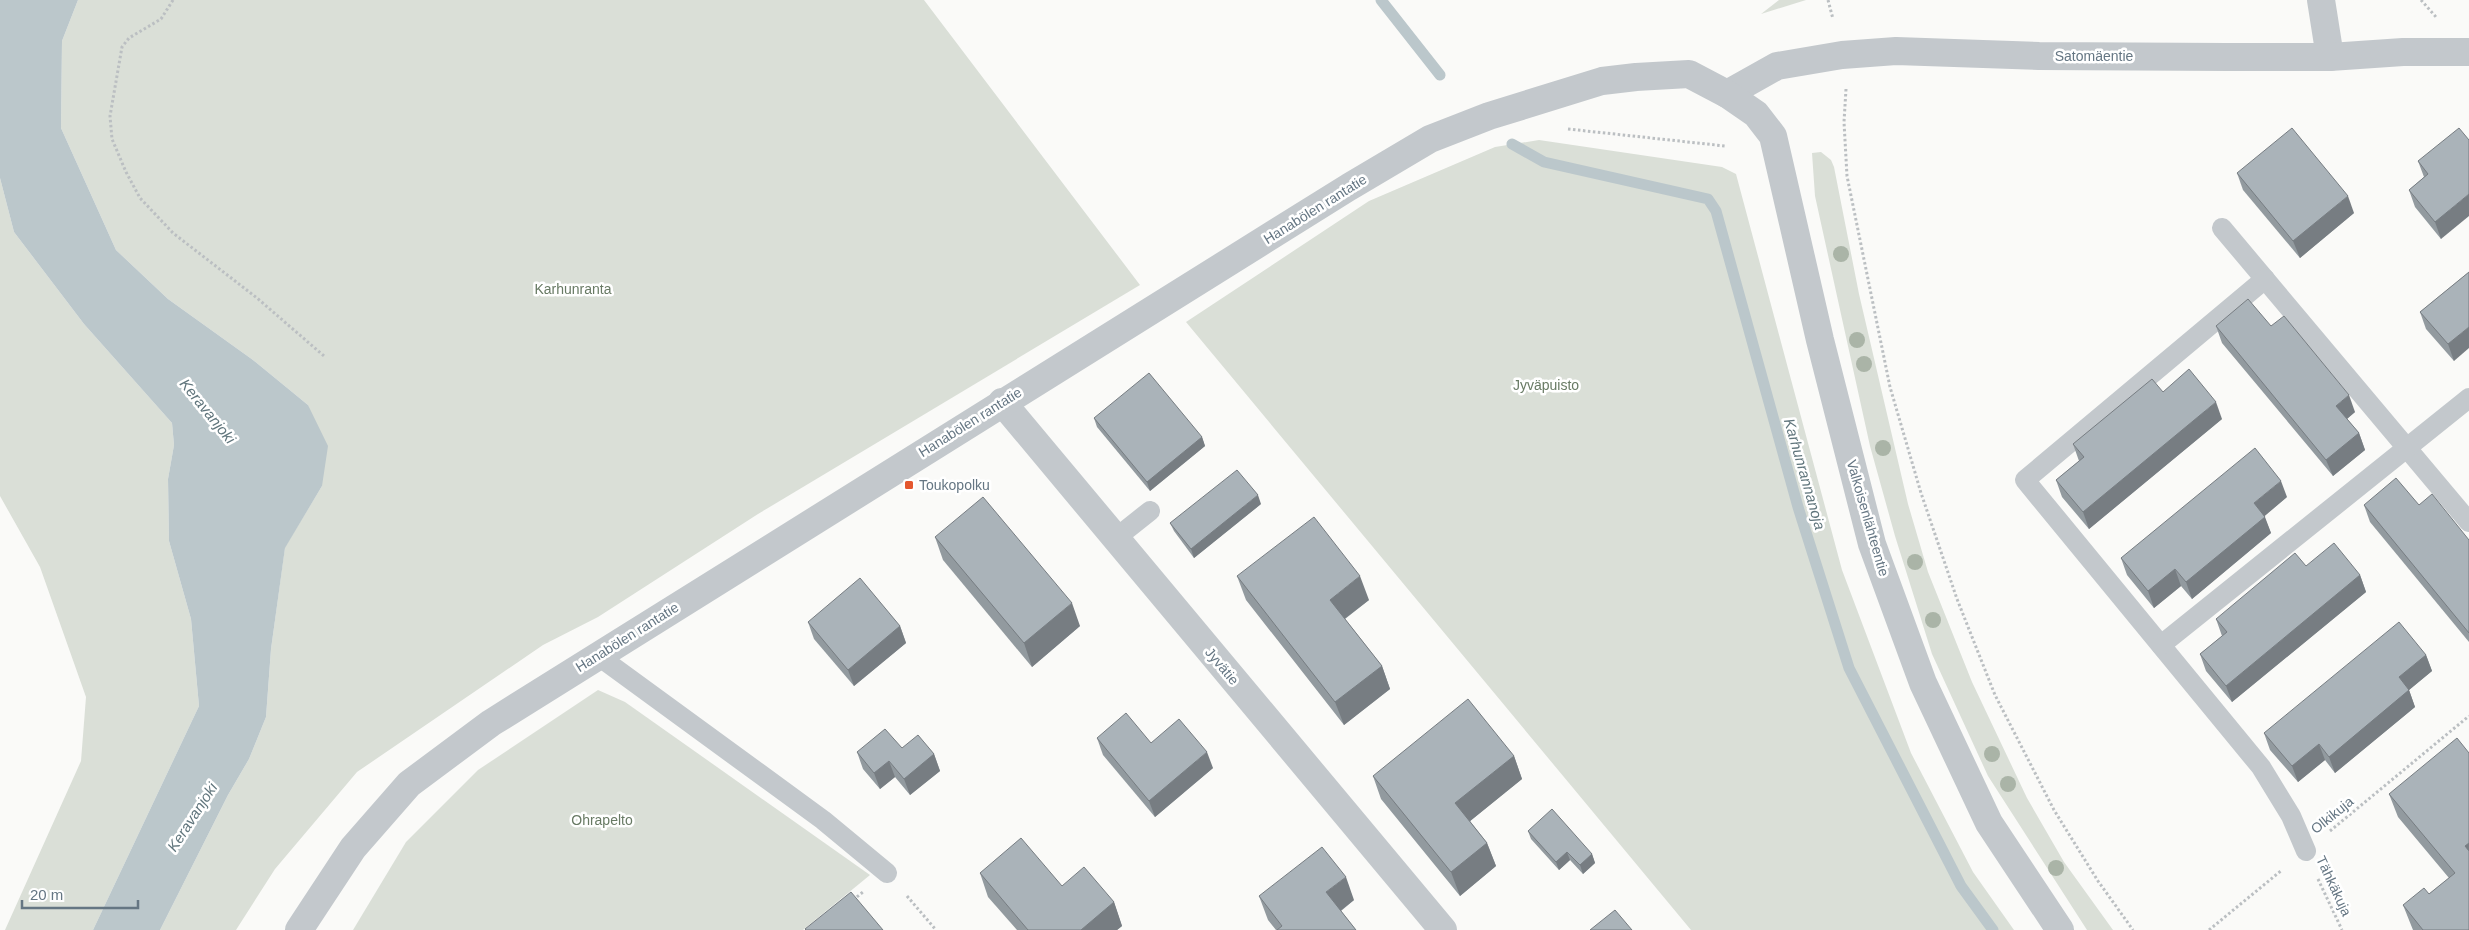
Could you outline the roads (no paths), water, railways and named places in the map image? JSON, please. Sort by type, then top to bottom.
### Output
[{"type":"street","points":[[2321,0],[2330,57]]},
{"type":"street","name":"Satomäentie","points":[[1727,94],[1777,66],[1842,55],[1896,51],[2039,56],[2330,57],[2403,52],[2469,52]]},
{"type":"street","name":"Hanabölen rantatie","points":[[300,930],[353,848],[409,784],[490,723],[1002,402],[1430,139],[1489,116],[1602,81],[1689,74],[1727,94]]},
{"type":"street","name":"Valkoisenlähteentie","points":[[1727,94],[1756,114],[1773,136],[1822,349],[1872,544],[1923,683],[1989,823],[2060,930]]},
{"type":"street","name":"Jyvätie","points":[[1002,402],[1443,930]]},
{"type":"lane","points":[[2222,228],[2469,522]]},
{"type":"lane","points":[[2265,279],[2025,480],[2261,767],[2291,816],[2306,851]]},
{"type":"lane","points":[[2161,644],[2469,398]]},
{"type":"lane","points":[[1116,538],[1150,512]]},
{"type":"lane","points":[[597,655],[823,820],[887,873]]},
{"type":"water","name":"Keravanjoki","points":[[0,0],[78,0],[62,41],[61,128],[116,250],[168,299],[253,360],[308,405],[328,446],[322,486],[285,548],[271,649],[266,717],[249,759],[228,795],[160,930],[93,930],[199,706],[191,619],[169,541],[168,479],[174,445],[172,423],[84,324],[14,232],[0,178]]},
{"type":"waterway","name":"Karhunrannanoja","points":[[1381,0],[1440,75]]},
{"type":"waterway","name":"Karhunrannanoja","points":[[1512,144],[1544,162],[1708,199],[1716,211],[1798,507],[1849,668],[1961,886],[1993,930]]},
{"type":"place","name":"Toukopolku","points":[[909,485]]},
{"type":"park label","name":"Karhunranta","points":[[573,289]]},
{"type":"park label","name":"Jyväpuisto","points":[[1546,385]]},
{"type":"park label","name":"Ohrapelto","points":[[602,820]]}]
